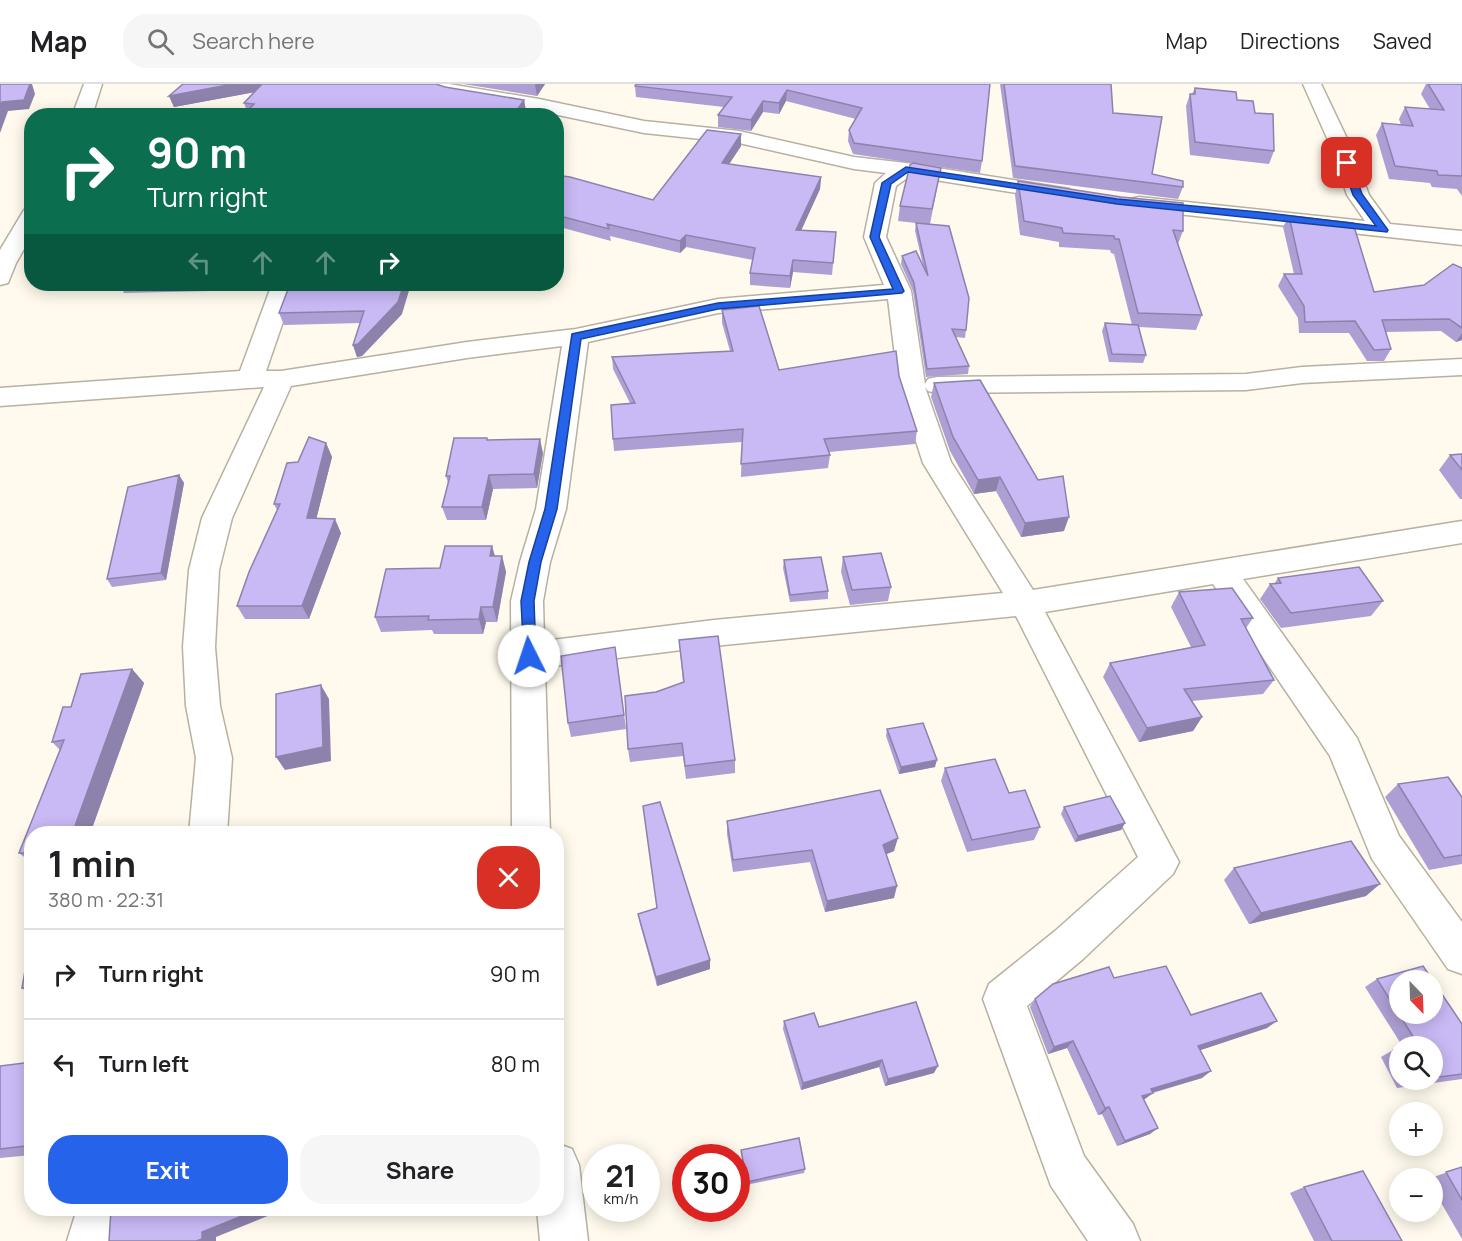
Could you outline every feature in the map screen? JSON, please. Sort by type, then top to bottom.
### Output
[{"type":"street","points":[[85,108],[93,84]]},
{"type":"street","points":[[430,84],[448,90],[553,108]]},
{"type":"street","points":[[1312,84],[1341,147],[1358,195],[1383,230]]},
{"type":"street","points":[[564,110],[644,127],[739,137],[854,163],[1082,197]]},
{"type":"street","points":[[906,170],[886,183],[875,237],[899,291],[912,388],[938,462],[1025,603],[1160,862],[1069,945],[1004,999],[1067,1170],[1116,1241]]},
{"type":"street","points":[[1117,202],[1259,215],[1462,238]]},
{"type":"street","points":[[0,278],[4,263],[24,229]]},
{"type":"street","points":[[249,379],[281,291]]},
{"type":"street","points":[[0,397],[249,379],[281,379],[467,350],[576,336],[718,306],[899,291]]},
{"type":"street","points":[[531,826],[527,601],[535,562],[551,509],[576,336]]},
{"type":"street","points":[[912,388],[979,384],[1157,385],[1246,382],[1302,375],[1462,367]]},
{"type":"street","points":[[209,826],[214,758],[203,706],[200,659],[204,570],[217,518],[281,379]]},
{"type":"street","points":[[529,656],[714,633],[1025,603],[1462,532]]},
{"type":"street","points":[[1220,570],[1345,748],[1385,847],[1462,955]]},
{"type":"street","points":[[91,1241],[98,1216]]},
{"type":"street","points":[[561,1216],[564,1241]]},
{"type":"building","points":[[0,84],[30,84],[24,100],[2,102],[0,108]]},
{"type":"building","points":[[183,84],[233,84],[169,96]]},
{"type":"building","points":[[262,84],[436,84],[524,100],[518,108],[250,108],[254,104],[244,103]]},
{"type":"building","points":[[636,84],[990,84],[982,161],[854,143],[849,130],[862,108],[787,90],[779,103],[763,101],[751,120],[718,115],[732,97],[635,86]]},
{"type":"building","points":[[1004,84],[1111,84],[1113,113],[1162,117],[1152,174],[1183,181],[1183,187],[1015,166]]},
{"type":"building","points":[[1428,84],[1462,84],[1462,176],[1438,175],[1437,171],[1395,166],[1382,123],[1413,126],[1405,107],[1444,110]]},
{"type":"building","points":[[1195,88],[1236,92],[1237,100],[1253,101],[1255,113],[1273,114],[1274,151],[1195,142],[1190,94],[1195,94]]},
{"type":"building","points":[[707,130],[741,134],[722,163],[821,177],[796,230],[836,232],[833,263],[793,260],[790,276],[750,273],[755,248],[686,235],[680,241],[607,224],[609,229],[564,217],[564,176],[653,200]]},
{"type":"building","points":[[913,163],[941,168],[932,209],[900,206],[910,165]]},
{"type":"building","points":[[1018,181],[1121,197],[1183,203],[1183,231],[1173,230],[1202,315],[1138,313],[1119,239],[1115,239],[1114,236],[1063,233],[1062,228],[1024,221]]},
{"type":"building","points":[[1289,216],[1353,223],[1374,292],[1424,285],[1453,264],[1462,268],[1462,328],[1449,319],[1382,320],[1391,349],[1374,350],[1355,321],[1305,322],[1304,306],[1284,274],[1302,274]]},
{"type":"building","points":[[916,223],[949,226],[969,298],[966,330],[952,329],[969,366],[927,369],[914,283],[902,256],[916,251],[928,276]]},
{"type":"building","points":[[287,291],[402,291],[398,302],[358,344],[353,345],[364,311],[279,313]]},
{"type":"building","points":[[759,306],[779,370],[896,351],[899,376],[917,431],[824,439],[830,455],[741,464],[743,429],[613,439],[611,405],[635,403],[612,357],[733,351],[722,310]]},
{"type":"building","points":[[1105,323],[1138,325],[1146,355],[1112,354]]},
{"type":"building","points":[[980,380],[1038,480],[1063,476],[1069,517],[1025,523],[1000,477],[978,480],[953,437],[934,383]]},
{"type":"building","points":[[309,437],[326,443],[307,518],[335,519],[302,606],[237,606],[249,572],[280,504],[274,504],[287,463],[298,462]]},
{"type":"building","points":[[454,438],[540,439],[534,474],[489,475],[482,507],[442,507],[450,476],[446,476]]},
{"type":"building","points":[[1462,454],[1462,470],[1450,455]]},
{"type":"building","points":[[179,475],[161,573],[107,579],[128,487]]},
{"type":"building","points":[[445,546],[492,546],[490,556],[502,556],[493,607],[481,607],[479,619],[428,620],[429,616],[375,617],[386,569],[440,568]]},
{"type":"building","points":[[881,553],[891,587],[852,590],[843,557]]},
{"type":"building","points":[[821,557],[828,591],[790,595],[784,560]]},
{"type":"building","points":[[1359,567],[1383,601],[1291,613],[1270,584],[1281,583],[1278,578]]},
{"type":"building","points":[[1232,588],[1253,618],[1241,619],[1274,680],[1184,689],[1202,717],[1147,728],[1110,663],[1205,645],[1179,592]]},
{"type":"building","points":[[718,636],[735,760],[685,766],[682,743],[628,749],[625,696],[656,692],[684,682],[679,640]]},
{"type":"building","points":[[615,647],[624,715],[568,723],[561,656]]},
{"type":"building","points":[[132,669],[75,826],[30,826],[64,740],[52,742],[63,707],[71,707],[81,674]]},
{"type":"building","points":[[321,685],[323,747],[276,757],[276,694]]},
{"type":"building","points":[[923,723],[937,760],[901,767],[887,729]]},
{"type":"building","points":[[995,759],[1009,793],[1025,790],[1040,827],[972,840],[945,768]]},
{"type":"building","points":[[1448,777],[1462,797],[1462,855],[1444,858],[1398,784]]},
{"type":"building","points":[[880,790],[898,838],[883,845],[897,886],[827,901],[812,850],[733,860],[727,821]]},
{"type":"building","points":[[1110,796],[1125,823],[1078,836],[1064,807]]},
{"type":"building","points":[[660,802],[710,960],[656,977],[638,914],[657,908],[643,806]]},
{"type":"building","points":[[24,840],[24,853],[19,853]]},
{"type":"building","points":[[1351,841],[1380,884],[1261,913],[1234,868]]},
{"type":"building","points":[[1166,966],[1191,1015],[1261,993],[1277,1021],[1198,1046],[1211,1071],[1151,1089],[1153,1093],[1142,1096],[1158,1128],[1125,1141],[1109,1107],[1105,1108],[1073,1041],[1054,1047],[1035,999],[1053,984],[1109,967],[1114,978]]},
{"type":"building","points":[[1423,966],[1426,970],[1409,970]]},
{"type":"building","points":[[1389,976],[1389,998],[1377,979]]},
{"type":"building","points":[[1443,996],[1462,1024],[1462,1074],[1443,1077],[1443,1036],[1413,1036],[1405,1024],[1443,1024]]},
{"type":"building","points":[[916,1002],[938,1066],[888,1079],[882,1060],[803,1083],[784,1021],[814,1013],[819,1027]]},
{"type":"building","points":[[24,1063],[24,1146],[0,1149],[0,1066]]},
{"type":"building","points":[[799,1138],[805,1169],[750,1181],[750,1148]]},
{"type":"building","points":[[1462,1167],[1462,1200],[1446,1172]]},
{"type":"building","points":[[1363,1171],[1389,1218],[1389,1222],[1391,1222],[1402,1241],[1332,1241],[1304,1187]]},
{"type":"building","points":[[111,1216],[242,1216],[202,1232],[202,1239],[196,1241],[109,1241]]},
{"type":"route","points":[[529,656],[527,601],[535,562],[551,509],[576,336],[718,306],[753,302],[814,300],[899,291],[875,237],[886,183],[906,170],[1117,202],[1259,215],[1383,230],[1358,195],[1347,163]]}]
